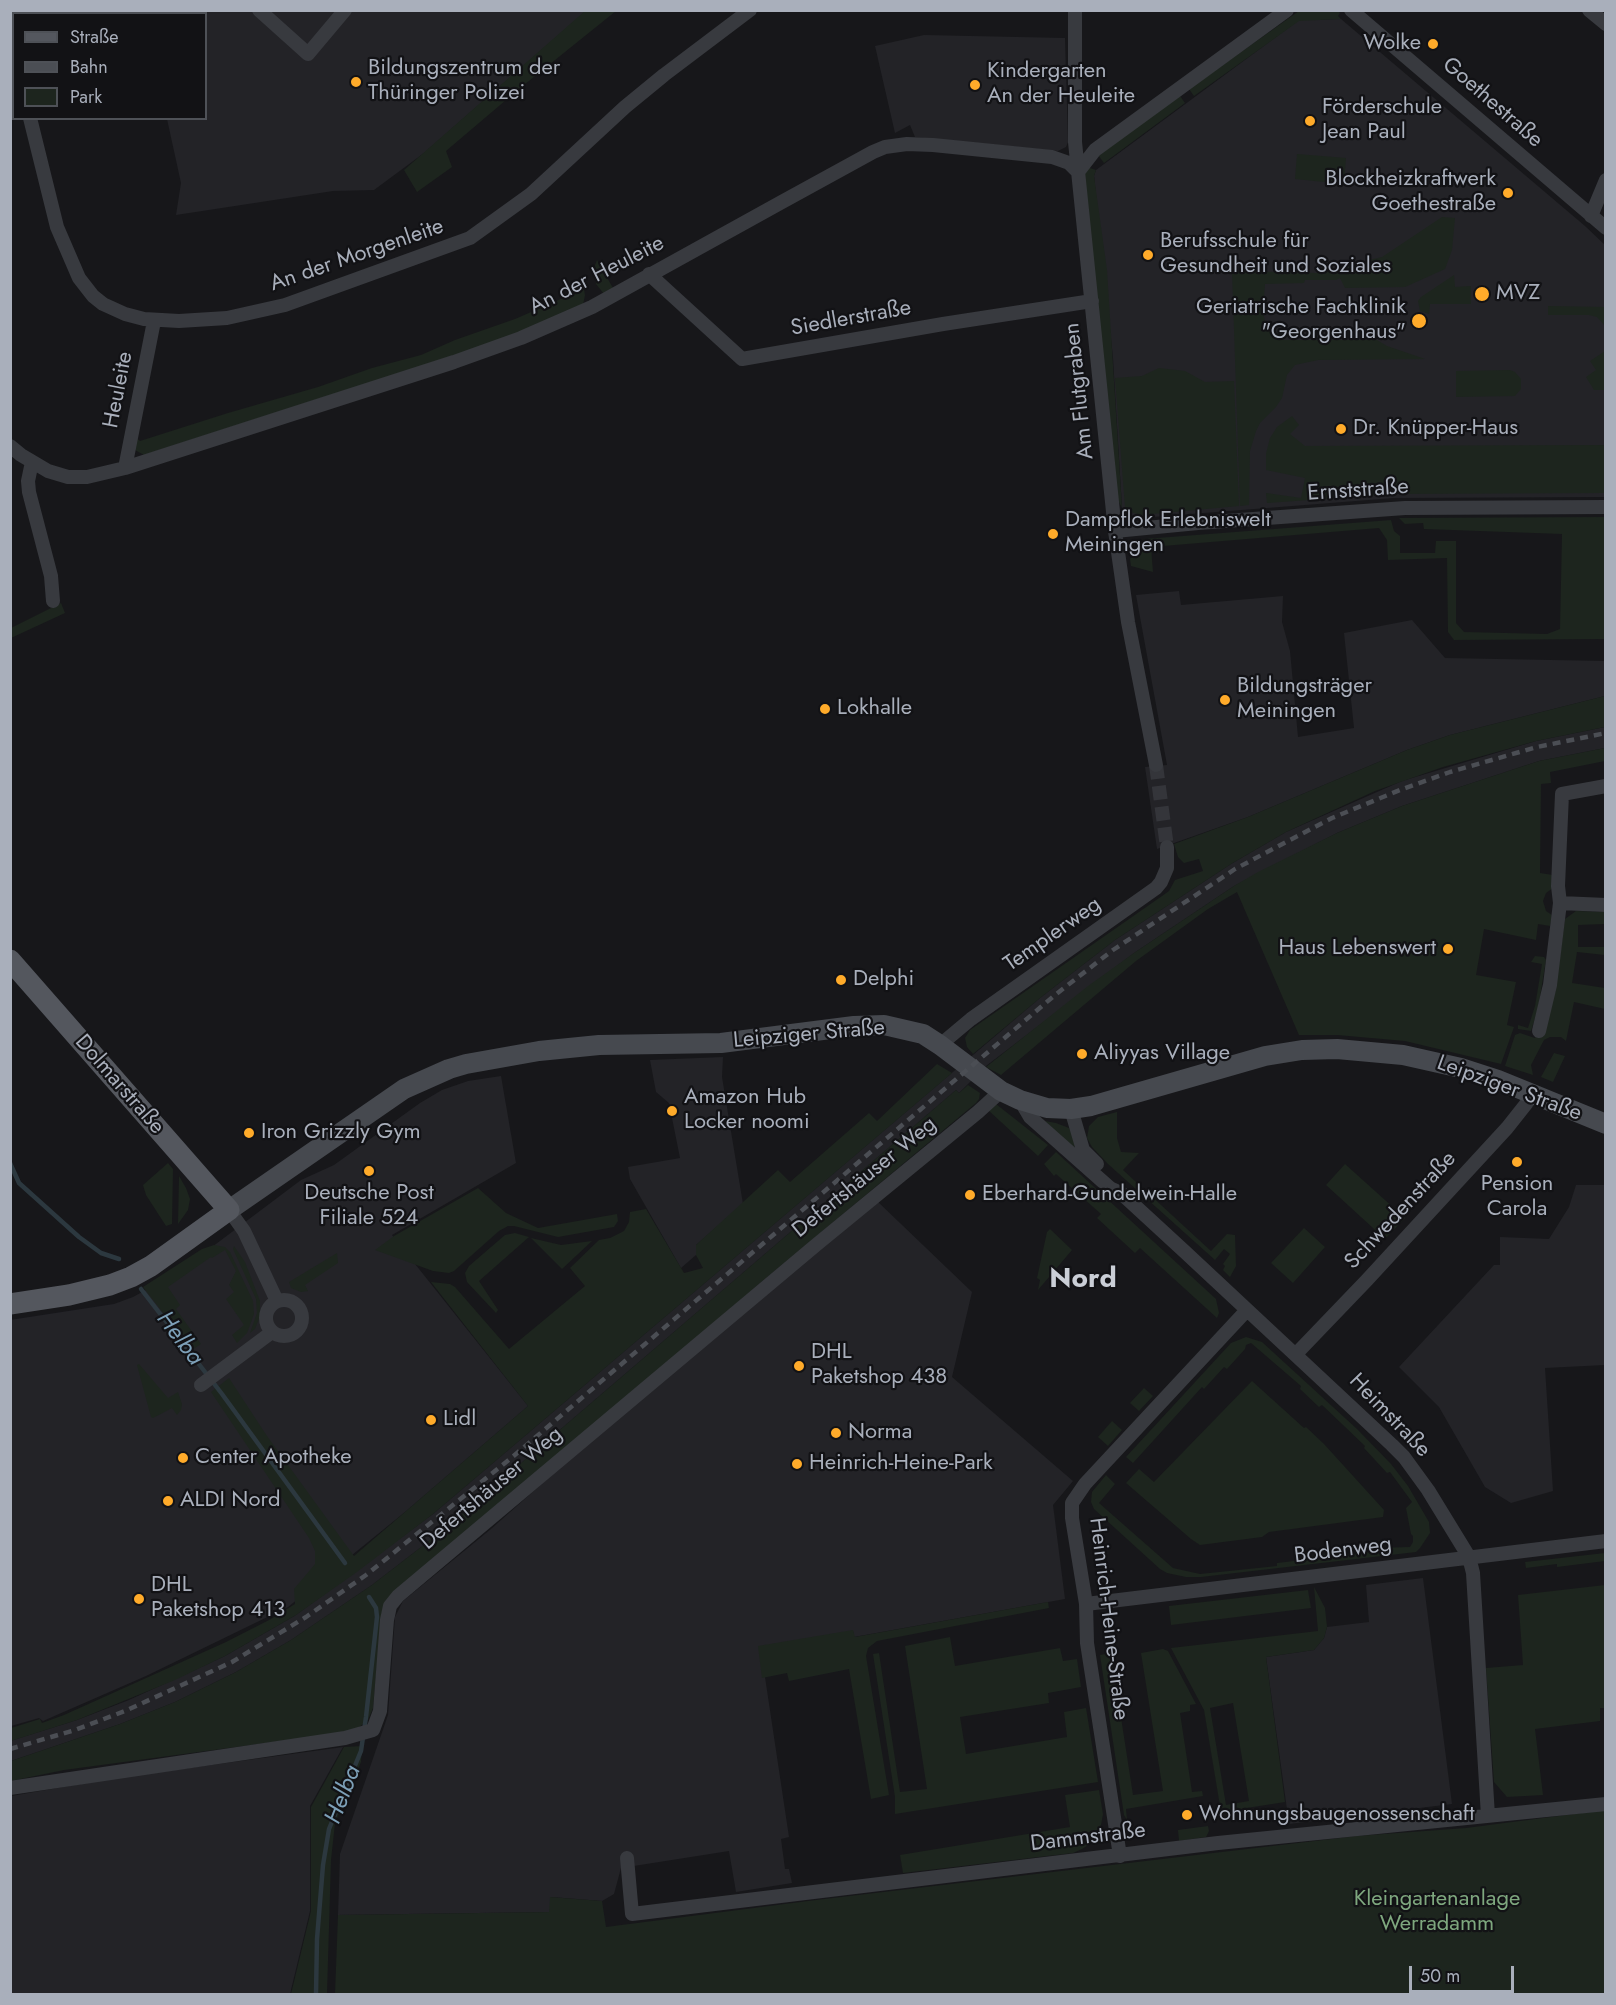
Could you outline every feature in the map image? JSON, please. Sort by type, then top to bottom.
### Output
[{"type":"main road","name":"Dolmarstraße","points":[[10,960],[229,1210]]},
{"type":"main road","name":"Leipziger Straße","points":[[10,1304],[69,1295],[110,1285],[131,1277],[151,1266],[404,1089],[449,1069],[482,1060],[539,1051],[599,1045],[721,1044],[884,1025],[923,1034],[1001,1091],[1020,1100],[1047,1107],[1071,1109],[1108,1102],[1265,1056],[1302,1050],[1369,1051],[1421,1058],[1479,1074],[1605,1124]]},
{"type":"street","points":[[259,10],[308,54],[345,10]]},
{"type":"street","name":"An der Morgenleite","points":[[30,120],[50,202],[66,251],[79,278],[103,304],[125,314],[154,321],[227,318],[285,305],[470,238],[531,194],[616,114],[750,10]]},
{"type":"street","name":"Am Flutgraben","points":[[1075,10],[1075,142],[1115,531],[1128,622],[1156,765]]},
{"type":"street","points":[[1078,172],[1095,150],[1287,10]]},
{"type":"street","name":"Goethestraße","points":[[1351,10],[1600,222]]},
{"type":"street","points":[[1589,10],[1605,24]]},
{"type":"street","name":"An der Heuleite","points":[[10,446],[48,471],[68,477],[87,477],[125,468],[315,408],[521,338],[592,307],[648,274],[885,147],[907,144],[933,145],[1052,157],[1062,159],[1078,172]]},
{"type":"street","points":[[1600,222],[1605,180]]},
{"type":"street","name":"Siedlerstraße","points":[[648,274],[742,359],[944,324],[1092,302]]},
{"type":"street","name":"Heuleite","points":[[125,468],[154,321]]},
{"type":"street","points":[[33,462],[28,481],[29,492],[51,576],[53,601]]},
{"type":"street","name":"Ernststraße","points":[[1115,531],[1405,508],[1605,507]]},
{"type":"street","points":[[1539,1030],[1550,985],[1560,903],[1558,886],[1562,794],[1605,786]]},
{"type":"street","name":"Templerweg","points":[[940,1045],[971,1019],[1156,888],[1167,868],[1167,847]]},
{"type":"street","points":[[1560,903],[1605,905]]},
{"type":"street","name":"Defertshäuser Weg","points":[[10,1788],[373,1730],[380,1711],[387,1620],[390,1605],[398,1596],[1001,1091]]},
{"type":"street","name":"Schwedenstraße","points":[[1296,1354],[1507,1128],[1527,1104],[1531,1093]]},
{"type":"street","name":"Heimstraße","points":[[1020,1100],[1030,1117],[1110,1188],[1121,1193],[1404,1457],[1428,1490],[1469,1557],[1473,1573],[1488,1816]]},
{"type":"street","name":"Heimstraße","points":[[1071,1109],[1083,1149],[1116,1182],[1121,1193]]},
{"type":"street","points":[[229,1210],[244,1231],[277,1301]]},
{"type":"street","points":[[286,1300],[297,1305],[301,1310],[302,1321],[297,1331],[288,1336],[272,1332],[266,1323],[268,1309],[277,1301],[286,1300]]},
{"type":"street","name":"Heinrich-Heine-Straße","points":[[1120,1856],[1087,1643],[1086,1604],[1072,1518],[1072,1503],[1085,1485],[1247,1310]]},
{"type":"street","points":[[201,1385],[272,1332]]},
{"type":"street","name":"Bodenweg","points":[[1086,1604],[1605,1541]]},
{"type":"street","name":"Dammstraße","points":[[627,1858],[632,1914],[1218,1844],[1605,1804]]},
{"type":"shaded area","name":"Bildungszentrum der Thüringer Polizei","points":[[586,11],[424,153],[374,190],[333,191],[176,215],[181,183],[167,120],[207,120],[207,12],[137,12]]},
{"type":"shaded area","points":[[1341,19],[1605,245],[1605,497],[1394,498],[1140,518],[1126,514],[1122,508],[1113,358],[1094,176],[1096,170],[1299,20]]},
{"type":"shaded area","name":"Kindergarten An der Heuleite","points":[[924,35],[1065,38],[1068,142],[1066,147],[1058,151],[915,137],[910,125],[895,133],[875,46]]},
{"type":"shaded area","points":[[1179,591],[1181,605],[1283,596],[1282,622],[1290,651],[1298,737],[1354,728],[1344,633],[1412,620],[1445,658],[1605,661],[1605,696],[1450,735],[1407,750],[1248,817],[1157,849],[1145,767],[1167,765],[1136,595]]},
{"type":"shaded area","points":[[1605,727],[1605,748],[1539,761],[1402,806],[1337,833],[1234,886],[1134,953],[986,1066],[959,1093],[956,1090],[442,1531],[372,1585],[291,1640],[236,1672],[175,1702],[120,1724],[11,1761],[10,1741],[77,1720],[129,1700],[225,1656],[296,1615],[433,1514],[1040,998],[1115,940],[1231,864],[1286,832],[1402,781],[1536,741]]},
{"type":"shaded area","points":[[723,1057],[722,1077],[743,1204],[696,1245],[696,1255],[681,1268],[630,1179],[628,1167],[680,1158],[669,1103],[656,1092],[650,1060]]},
{"type":"shaded area","points":[[501,1076],[516,1163],[392,1235],[528,1406],[405,1512],[288,1607],[146,1676],[43,1721],[39,1718],[11,1726],[10,1320],[114,1304],[133,1297],[204,1253],[301,1180],[334,1165],[420,1103],[442,1090],[468,1081]]},
{"type":"shaded area","points":[[1576,1185],[1605,1185],[1605,1365],[1545,1368],[1553,1491],[1511,1503],[1485,1487],[1439,1407],[1399,1367],[1494,1265],[1500,1265],[1500,1237],[1549,1239],[1569,1207]]},
{"type":"shaded area","points":[[877,1201],[972,1292],[952,1377],[1073,1481],[1053,1505],[1065,1599],[854,1637],[853,1631],[763,1677],[765,1677],[789,1837],[781,1839],[785,1869],[789,1869],[792,1883],[736,1892],[729,1851],[621,1868],[614,1894],[602,1901],[551,1897],[550,1912],[338,1915],[340,1854],[388,1715],[395,1617],[403,1601],[491,1529],[653,1385]]},
{"type":"shaded area","points":[[1423,1578],[1452,1804],[1289,1824],[1266,1657],[1314,1650],[1324,1638],[1327,1627],[1369,1622],[1366,1585]]},
{"type":"shaded area","points":[[343,1747],[310,1806],[310,1911],[290,1994],[11,1994],[11,1796],[116,1778]]},
{"type":"green space","points":[[586,10],[616,11],[446,151],[452,167],[417,192],[404,170]]},
{"type":"green space","points":[[1299,11],[1338,11],[1341,19],[1299,21],[1194,96],[1189,89]]},
{"type":"green space","points":[[1180,96],[1185,103],[1104,163],[1098,155]]},
{"type":"green space","points":[[1297,154],[1346,158],[1344,184],[1295,179]]},
{"type":"green space","points":[[1087,167],[1096,170],[1094,176],[1107,270],[1122,508],[1116,496],[1084,173]]},
{"type":"green space","points":[[1442,217],[1455,218],[1452,250],[1445,269],[1405,287],[1345,288],[1340,278],[1305,280],[1304,283],[1265,284],[1263,312],[1266,326],[1277,340],[1377,340],[1387,346],[1425,359],[1318,360],[1295,365],[1287,375],[1282,398],[1260,423],[1256,431],[1250,451],[1249,505],[1240,506],[1232,271],[1316,273],[1382,257]]},
{"type":"green space","points":[[597,260],[613,288],[604,294],[596,284],[594,268]]},
{"type":"green space","points":[[1454,275],[1455,287],[1471,286],[1471,304],[1430,304],[1429,314],[1420,311],[1418,301],[1421,297]]},
{"type":"green space","points":[[583,283],[585,295],[583,305],[502,340],[144,455],[135,450],[134,436],[140,441],[318,387],[372,368],[421,355],[570,295],[569,287]]},
{"type":"green space","points":[[1548,306],[1604,307],[1605,326],[1597,317],[1589,315],[1548,315]]},
{"type":"green space","points":[[1605,351],[1605,390],[1594,390],[1586,377],[1596,370],[1590,361]]},
{"type":"green space","points":[[1159,368],[1185,371],[1205,382],[1234,381],[1239,506],[1141,515],[1127,511],[1115,378],[1142,376]]},
{"type":"green space","points":[[1510,370],[1521,379],[1521,389],[1515,396],[1456,397],[1456,371]]},
{"type":"green space","points":[[1292,416],[1299,425],[1290,434],[1305,446],[1605,445],[1605,493],[1394,494],[1267,503],[1266,493],[1301,498],[1305,478],[1266,470],[1266,454],[1270,438],[1277,427]]},
{"type":"green space","points":[[1605,517],[1605,639],[1454,640],[1448,632],[1447,558],[1388,560],[1387,540],[1379,528],[1151,547],[1153,572],[1131,566],[1130,559],[1144,539],[1391,520],[1394,531],[1400,536],[1400,553],[1435,553],[1436,541],[1456,541],[1456,623],[1464,632],[1547,634],[1560,629],[1562,534],[1424,529],[1423,523],[1405,524],[1399,518]]},
{"type":"green space","points":[[61,603],[65,613],[11,638],[11,628]]},
{"type":"green space","points":[[1605,696],[1605,727],[1536,741],[1443,767],[1375,791],[1286,832],[1231,864],[1115,940],[973,1054],[967,1047],[965,1038],[970,1030],[1169,891],[1175,880],[1203,871],[1199,859],[1184,863],[1178,857],[1174,844],[1248,817],[1407,750],[1450,735]]},
{"type":"green space","points":[[1605,748],[1605,761],[1550,772],[1551,783],[1541,784],[1540,873],[1553,875],[1553,888],[1546,893],[1543,901],[1546,911],[1552,915],[1550,926],[1538,924],[1536,940],[1484,929],[1476,975],[1516,982],[1507,1025],[1514,1027],[1501,1064],[1405,1041],[1337,1035],[1299,1035],[1237,892],[1208,909],[1136,961],[1001,1075],[986,1067],[1088,986],[1134,953],[1258,872],[1337,833],[1402,806],[1539,761]]},
{"type":"green space","points":[[1576,911],[1605,912],[1605,924],[1578,925],[1578,947],[1605,947],[1605,955],[1577,952],[1572,983],[1605,988],[1605,1009],[1574,1002],[1566,1041],[1561,1037],[1550,1037],[1544,1040],[1531,1065],[1533,1075],[1505,1066],[1515,1035],[1520,1033],[1535,1038],[1555,993],[1565,919]]},
{"type":"green space","points":[[1535,956],[1544,957],[1546,960],[1538,1009],[1531,1031],[1518,1029],[1518,1025],[1528,1028],[1535,1006],[1542,964],[1531,962]]},
{"type":"green space","points":[[1554,1053],[1565,1056],[1553,1082],[1541,1077]]},
{"type":"green space","points":[[937,1064],[952,1073],[433,1514],[357,1572],[296,1615],[225,1656],[175,1680],[77,1720],[11,1741],[11,1728],[40,1719],[42,1723],[64,1715],[226,1642],[295,1604],[294,1589],[315,1564],[315,1551],[309,1538],[211,1392],[229,1378],[267,1436],[354,1556],[528,1406],[431,1282],[450,1284],[455,1287],[509,1349],[585,1286],[570,1268],[599,1240],[610,1238],[624,1231],[629,1222],[630,1212],[646,1209],[684,1273],[703,1268],[696,1255],[696,1245],[778,1170],[790,1182],[869,1113],[877,1121]]},
{"type":"green space","points":[[968,1085],[980,1093],[976,1103],[765,1279],[385,1604],[382,1612],[373,1708],[368,1720],[358,1728],[341,1733],[64,1770],[11,1781],[11,1761],[120,1724],[175,1702],[236,1672],[291,1640],[372,1585],[442,1531],[956,1090],[959,1093]]},
{"type":"green space","points":[[996,1104],[1048,1145],[1038,1156],[988,1110]]},
{"type":"green space","points":[[1117,1112],[1117,1138],[1121,1152],[1139,1153],[1123,1170],[1211,1251],[1227,1234],[1235,1235],[1236,1266],[1230,1277],[1223,1270],[1225,1266],[1223,1264],[1230,1254],[1224,1249],[1215,1260],[1092,1147],[1087,1138],[1089,1126],[1098,1117]]},
{"type":"green space","points":[[1045,1121],[1069,1128],[1074,1137],[1075,1151]]},
{"type":"green space","points":[[1056,1152],[1216,1299],[1219,1313],[1217,1318],[1140,1248],[1135,1253],[1097,1218],[1101,1214],[1056,1174],[1054,1176],[1044,1164]]},
{"type":"green space","points":[[168,1163],[173,1169],[172,1224],[166,1226],[146,1195],[143,1185]]},
{"type":"green space","points":[[1345,1164],[1405,1218],[1385,1239],[1326,1185]]},
{"type":"green space","points":[[179,1176],[190,1199],[188,1210],[178,1224]]},
{"type":"green space","points":[[478,1188],[506,1213],[538,1228],[617,1214],[618,1221],[614,1227],[558,1237],[508,1226],[449,1273],[433,1271],[375,1250],[394,1236]]},
{"type":"green space","points":[[1304,1228],[1325,1247],[1293,1283],[1271,1263]]},
{"type":"green space","points":[[1050,1229],[1072,1250],[1038,1290],[1040,1280],[1037,1278],[1047,1232]]},
{"type":"green space","points":[[515,1233],[529,1237],[479,1281],[498,1310],[496,1313],[467,1282],[465,1273],[469,1266],[505,1235]]},
{"type":"green space","points":[[531,1238],[561,1245],[592,1241],[562,1269]]},
{"type":"green space","points":[[214,1245],[225,1247],[230,1252],[253,1301],[254,1314],[247,1333],[237,1343],[232,1335],[244,1325],[226,1299],[234,1292],[229,1285],[236,1271],[225,1250],[211,1257],[168,1287],[180,1305],[176,1309],[201,1344],[192,1350],[143,1287],[202,1249]]},
{"type":"green space","points":[[234,1246],[245,1262],[260,1301],[260,1316],[255,1329],[250,1333],[257,1313],[256,1299],[233,1249]]},
{"type":"green space","points":[[337,1253],[338,1263],[305,1285],[308,1291],[301,1292],[291,1288],[289,1282]]},
{"type":"green space","points":[[1246,1337],[1262,1342],[1357,1429],[1391,1464],[1408,1486],[1429,1522],[1430,1533],[1416,1552],[1186,1577],[1160,1569],[1094,1509],[1091,1502],[1092,1492],[1106,1475],[1115,1484],[1099,1503],[1173,1568],[1200,1574],[1277,1566],[1277,1563],[1342,1552],[1343,1555],[1376,1551],[1376,1548],[1410,1547],[1413,1536],[1406,1508],[1412,1502],[1390,1472],[1387,1473],[1364,1448],[1365,1446],[1322,1405],[1319,1407],[1300,1389],[1301,1386],[1251,1343],[1246,1345],[1227,1369],[1224,1367],[1204,1389],[1202,1387],[1133,1463],[1126,1457],[1231,1343]]},
{"type":"green space","points":[[139,1364],[168,1398],[178,1392],[182,1404],[177,1415],[172,1408],[151,1417],[137,1365]]},
{"type":"green space","points":[[1252,1381],[1324,1444],[1384,1510],[1383,1517],[1269,1532],[1262,1537],[1200,1545],[1126,1483],[1139,1469],[1154,1482]]},
{"type":"green space","points":[[1144,1388],[1153,1396],[1139,1411],[1130,1403]]},
{"type":"green space","points":[[1112,1421],[1122,1430],[1108,1446],[1098,1437]]},
{"type":"green space","points":[[1605,1553],[1605,1561],[1557,1567],[1557,1564],[1526,1568],[1525,1562]]},
{"type":"green space","points":[[1605,1585],[1606,1708],[1600,1708],[1600,1721],[1535,1729],[1543,1795],[1507,1797],[1494,1782],[1486,1668],[1523,1665],[1518,1595]]},
{"type":"green space","points":[[1314,1587],[1325,1608],[1327,1627],[1324,1638],[1314,1650],[1266,1657],[1285,1802],[1221,1812],[1204,1710],[1171,1648],[1318,1631]],"holes":[[[1233,1703],[1249,1801],[1226,1805],[1210,1708]]]},
{"type":"green space","points":[[1308,1590],[1311,1608],[1171,1625],[1169,1606]]},
{"type":"green space","points":[[1048,1602],[1049,1608],[877,1641],[868,1648],[866,1656],[889,1795],[871,1799],[849,1669],[789,1681],[787,1673],[762,1678],[758,1646],[853,1630],[855,1637]]},
{"type":"green space","points":[[950,1637],[955,1666],[1060,1648],[1063,1661],[1077,1659],[1081,1687],[1048,1693],[1049,1703],[960,1717],[966,1754],[1067,1737],[1064,1712],[1086,1708],[1098,1782],[895,1814],[895,1797],[873,1654],[879,1653],[900,1792],[927,1789],[905,1646]]},
{"type":"green space","points":[[1163,1649],[1168,1651],[1196,1704],[1190,1705],[1190,1711],[1180,1713],[1192,1792],[1202,1791],[1203,1796],[1126,1809],[1127,1820],[1124,1815],[1100,1655],[1111,1653],[1133,1795],[1163,1791],[1141,1653]]},
{"type":"green space","points":[[362,1746],[361,1762],[335,1823],[331,1860],[327,1994],[291,1994],[311,1911],[311,1807],[344,1747]]},
{"type":"green space","points":[[1099,1790],[1103,1814],[1101,1825],[1090,1844],[1073,1853],[903,1873],[900,1855],[1070,1827],[1065,1795]]},
{"type":"green space","name":"Kleingartenanlage Werradamm","points":[[1605,1810],[1605,1994],[335,1994],[338,1915],[549,1912],[550,1897],[602,1901],[606,1927],[1357,1836],[1466,1828]]},
{"type":"green space","points":[[1208,1826],[1209,1831],[1206,1837],[1179,1841],[1178,1830]]},
{"type":"waterway","name":"Helba","points":[[10,1163],[19,1183],[79,1237],[101,1253],[119,1259]]},
{"type":"waterway","name":"Helba","points":[[141,1289],[222,1394],[345,1563]]},
{"type":"waterway","name":"Helba","points":[[316,1994],[317,1939],[323,1865],[329,1829],[361,1751],[366,1717],[377,1617],[376,1608],[369,1597]]},
{"type":"tunnel","points":[[1156,765],[1167,847]]},
{"type":"railway","points":[[10,1749],[75,1730],[125,1711],[232,1662],[306,1617],[366,1575],[510,1459],[1055,995],[1113,950],[1235,869],[1332,818],[1400,790],[1450,772],[1537,747],[1606,733]]},
{"type":"place","name":"Wolke","points":[[1433,44]]},
{"type":"place","name":"Bildungszentrum der Thüringer Polizei","points":[[356,82]]},
{"type":"place","name":"Kindergarten An der Heuleite","points":[[975,85]]},
{"type":"place","name":"Förderschule Jean Paul","points":[[1310,121]]},
{"type":"place","name":"Blockheizkraftwerk Goethestraße","points":[[1508,193]]},
{"type":"place","name":"Berufsschule für Gesundheit und Soziales","points":[[1148,255]]},
{"type":"place","name":"MVZ","points":[[1482,294]]},
{"type":"place","name":"Geriatrische Fachklinik \"Georgenhaus\"","points":[[1419,321]]},
{"type":"place","name":"Dr. Knüpper-Haus","points":[[1341,429]]},
{"type":"place","name":"Dampflok Erlebniswelt Meiningen","points":[[1053,534]]},
{"type":"place","name":"Bildungsträger Meiningen","points":[[1225,700]]},
{"type":"place","name":"Lokhalle","points":[[825,709]]},
{"type":"place","name":"Haus Lebenswert","points":[[1448,949]]},
{"type":"place","name":"Delphi","points":[[841,980]]},
{"type":"place","name":"Aliyyas Village","points":[[1082,1054]]},
{"type":"place","name":"Amazon Hub Locker noomi","points":[[672,1111]]},
{"type":"place","name":"Iron Grizzly Gym","points":[[249,1133]]},
{"type":"place","name":"Pension Carola","points":[[1517,1162]]},
{"type":"place","name":"Deutsche Post Filiale 524","points":[[369,1171]]},
{"type":"place","name":"Eberhard-Gundelwein-Halle","points":[[970,1195]]},
{"type":"place","name":"DHL Paketshop 438","points":[[799,1366]]},
{"type":"place","name":"Lidl","points":[[431,1420]]},
{"type":"place","name":"Norma","points":[[836,1433]]},
{"type":"place","name":"Center Apotheke","points":[[183,1458]]},
{"type":"place","name":"Heinrich-Heine-Park","points":[[797,1464]]},
{"type":"place","name":"ALDI Nord","points":[[168,1501]]},
{"type":"place","name":"DHL Paketshop 413","points":[[139,1599]]},
{"type":"place","name":"Wohnungsbaugenossenschaft","points":[[1187,1815]]},
{"type":"district","name":"Nord","points":[[1083,1280]]}]
